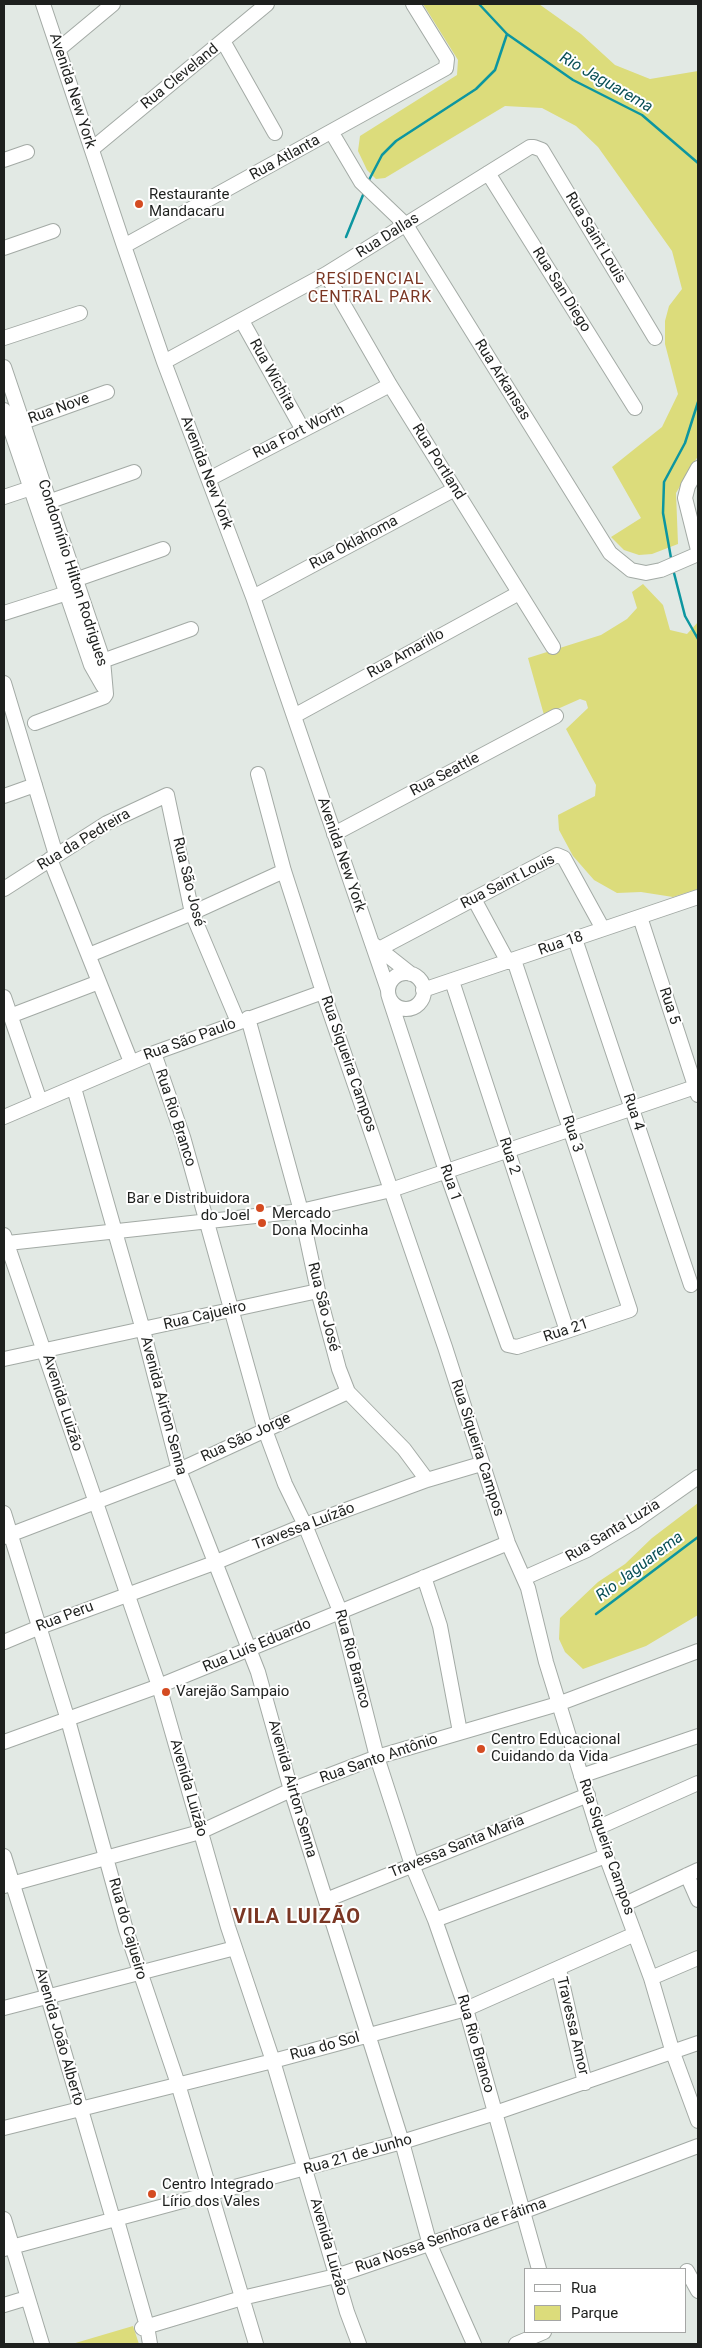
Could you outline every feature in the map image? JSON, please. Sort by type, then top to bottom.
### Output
[{"type":"street","name":"Avenida New York","points":[[43,4],[164,362],[253,597],[334,834],[375,946],[389,995]]},
{"type":"street","points":[[59,49],[113,4]]},
{"type":"street","name":"Rua Cleveland","points":[[92,149],[268,4]]},
{"type":"street","name":"Rua Atlanta","points":[[124,246],[332,133],[446,68],[447,59],[413,4]]},
{"type":"street","points":[[223,41],[275,133]]},
{"type":"street","name":"Rua Arkansas","points":[[332,133],[361,182],[406,225],[610,553],[631,570],[646,573],[661,570],[698,554]]},
{"type":"street","name":"Rua Dallas","points":[[164,362],[326,274],[530,147]]},
{"type":"street","name":"Rua Saint Louis","points":[[530,147],[542,150],[655,338]]},
{"type":"street","points":[[4,160],[27,152]]},
{"type":"street","name":"Rua San Diego","points":[[488,173],[635,408]]},
{"type":"street","points":[[4,248],[53,231]]},
{"type":"street","name":"Rua Portland","points":[[326,274],[390,385],[553,647]]},
{"type":"street","points":[[4,338],[80,313]]},
{"type":"street","name":"Rua Wichita","points":[[242,321],[303,430]]},
{"type":"street","name":"Condomínio Hilton Rodrigues","points":[[4,367],[31,488],[43,504]]},
{"type":"street","name":"Rua Fort Worth","points":[[208,479],[390,385]]},
{"type":"street","name":"Rua Nove","points":[[16,425],[107,392]]},
{"type":"street","name":"Condomínio Hilton Rodrigues","points":[[4,410],[16,425],[69,585],[97,662],[106,694],[104,697],[35,723]]},
{"type":"street","points":[[698,468],[686,504],[698,550]]},
{"type":"street","points":[[43,504],[134,472]]},
{"type":"street","points":[[4,497],[31,488]]},
{"type":"street","name":"Rua Oklahoma","points":[[253,597],[456,489]]},
{"type":"street","points":[[4,613],[69,585],[163,549]]},
{"type":"street","name":"Rua Amarillo","points":[[294,716],[519,593]]},
{"type":"street","points":[[97,662],[191,629]]},
{"type":"street","name":"Rua Rio Branco","points":[[4,683],[35,785],[53,857],[131,1062]]},
{"type":"street","name":"Rua Seattle","points":[[334,834],[556,716]]},
{"type":"street","name":"Rua Siqueira Campos","points":[[258,774],[284,871],[323,992],[508,1543],[524,1578],[558,1704],[597,1828],[636,1934],[673,2053],[698,2121]]},
{"type":"street","points":[[4,796],[35,785]]},
{"type":"street","name":"Rua da Pedreira","points":[[4,889],[107,823],[167,795]]},
{"type":"street","name":"Rua São José","points":[[167,795],[192,913],[243,1020],[301,1211],[333,1350],[348,1392],[404,1449],[427,1480]]},
{"type":"street","name":"Rua Saint Louis","points":[[375,946],[561,855],[603,929]]},
{"type":"street","points":[[89,955],[192,913],[284,871]]},
{"type":"street","name":"Rua 18","points":[[424,990],[698,897]]},
{"type":"street","name":"Rua 3","points":[[474,899],[511,961],[571,1129],[630,1310]]},
{"type":"street","name":"Rua 5","points":[[640,917],[697,1090]]},
{"type":"street","name":"Rua 4","points":[[575,939],[691,1285]]},
{"type":"street","points":[[375,946],[420,980],[424,990],[421,1000],[399,1013],[398,1024]]},
{"type":"street","points":[[408,1008],[398,1007],[389,995],[395,977],[411,974]]},
{"type":"street","name":"Rua 2","points":[[452,981],[566,1331]]},
{"type":"street","points":[[10,1016],[100,982]]},
{"type":"street","name":"Rua São Paulo","points":[[4,1117],[131,1062],[323,992]]},
{"type":"street","name":"Rua 1","points":[[389,995],[446,1172],[505,1340]]},
{"type":"street","points":[[4,997],[40,1102]]},
{"type":"street","name":"Rua Rio Branco","points":[[154,1053],[183,1137],[265,1430],[285,1484],[305,1525],[340,1611],[377,1757],[412,1865],[435,1920],[466,2009],[539,2268]]},
{"type":"street","name":"Avenida Airton Senna","points":[[74,1088],[113,1231],[143,1330],[179,1470],[258,1672],[291,1790],[402,2142],[430,2245],[474,2344]]},
{"type":"street","points":[[6,1239],[113,1231],[301,1211],[391,1190],[632,1109],[697,1090]]},
{"type":"street","name":"Avenida Luizão","points":[[6,1239],[95,1504],[159,1686],[235,1948],[273,2061],[336,2276],[359,2344]]},
{"type":"street","name":"Rua Cajueiro","points":[[4,1359],[45,1352],[318,1291]]},
{"type":"street","name":"Rua 21","points":[[505,1340],[511,1347],[517,1347],[630,1310]]},
{"type":"street","name":"Rua São Jorge","points":[[7,1537],[179,1470],[348,1392]]},
{"type":"street","name":"Travessa Luízão","points":[[128,1594],[214,1563],[305,1525],[427,1480],[481,1464]]},
{"type":"street","name":"Rua Santa Luzia","points":[[524,1578],[587,1550],[634,1522],[698,1477]]},
{"type":"street","name":"Rua do Cajueiro","points":[[4,1513],[7,1537],[40,1626],[139,1972],[178,2084],[256,2344]]},
{"type":"street","name":"Rua Luís Eduardo","points":[[4,1742],[159,1686],[508,1543]]},
{"type":"street","points":[[424,1576],[440,1626],[460,1732]]},
{"type":"street","name":"Rua Peru","points":[[4,1642],[40,1626],[128,1594]]},
{"type":"street","name":"Rua Santo Antônio","points":[[8,1884],[107,1859],[200,1832],[291,1790],[377,1757],[558,1704],[698,1651]]},
{"type":"street","points":[[581,1776],[698,1736]]},
{"type":"street","points":[[597,1828],[698,1783]]},
{"type":"street","name":"Travessa Santa Maria","points":[[326,1900],[588,1796]]},
{"type":"street","name":"Avenida João Alberto","points":[[4,1856],[8,1884],[48,1997],[113,2219],[118,2224],[147,2334]]},
{"type":"street","points":[[435,1920],[606,1856]]},
{"type":"street","points":[[625,1904],[693,1873],[698,1900]]},
{"type":"street","name":"Rua do Sol","points":[[4,2128],[273,2061],[466,2009],[636,1934]]},
{"type":"street","points":[[4,2008],[235,1948]]},
{"type":"street","points":[[651,1978],[698,1958]]},
{"type":"street","name":"Travessa Amor","points":[[558,1969],[585,2083]]},
{"type":"street","name":"Rua 21 de Junho","points":[[8,2248],[306,2170],[402,2142],[585,2083],[698,2043]]},
{"type":"street","name":"Rua Nossa Senhora de Fátima","points":[[147,2334],[242,2298],[336,2276],[430,2245],[698,2146]]},
{"type":"street","points":[[4,2219],[8,2248],[42,2344]]},
{"type":"street","points":[[690,2270],[698,2291]]},
{"type":"street","points":[[4,2305],[27,2298]]},
{"type":"street","points":[[516,2344],[542,2333]]},
{"type":"green space","points":[[423,4],[539,4],[581,34],[615,65],[650,79],[698,71],[698,456],[676,493],[678,544],[652,554],[639,555],[624,550],[611,537],[641,518],[612,467],[662,427],[678,394],[665,344],[665,321],[669,306],[682,289],[672,251],[598,147],[576,126],[542,108],[505,106],[385,178],[376,179],[367,170],[358,151],[360,136],[457,75],[458,60]]},
{"type":"green space","points":[[643,584],[663,605],[670,630],[687,634],[698,622],[698,889],[673,897],[641,892],[617,893],[594,880],[573,856],[559,830],[558,815],[595,796],[596,785],[566,729],[588,708],[586,701],[580,699],[544,715],[528,658],[601,635],[627,619],[637,608],[632,592]]},
{"type":"green space","points":[[698,1503],[698,1615],[646,1646],[583,1669],[565,1652],[559,1639],[560,1618],[598,1582],[625,1564],[652,1538]]},
{"type":"green space","points":[[133,2326],[139,2344],[72,2344]]},
{"type":"waterway","name":"Rio Jaguarema","points":[[479,4],[507,34],[573,80],[642,115],[698,163]]},
{"type":"waterway","points":[[369,180],[382,155],[396,141],[476,89],[495,70],[507,34]]},
{"type":"waterway","points":[[346,237],[363,195]]},
{"type":"waterway","points":[[671,558],[663,513],[664,482],[685,443],[698,402]]},
{"type":"waterway","points":[[674,573],[685,616],[698,639]]},
{"type":"waterway","name":"Rio Jaguarema","points":[[596,1614],[698,1537]]},
{"type":"place","name":"Restaurante Mandacaru","points":[[139,204]]},
{"type":"place","name":"Bar e Distribuidora do Joel","points":[[260,1208]]},
{"type":"place","name":"Mercado Dona Mocinha","points":[[262,1223]]},
{"type":"place","name":"Varejão Sampaio","points":[[166,1692]]},
{"type":"place","name":"Centro Educacional Cuidando da Vida","points":[[481,1749]]},
{"type":"place","name":"Centro Integrado Lírio dos Vales","points":[[152,2194]]},
{"type":"district","name":"RESIDENCIAL CENTRAL PARK","points":[[370,289]]},
{"type":"district","name":"VILA LUIZÃO","points":[[297,1918]]}]
